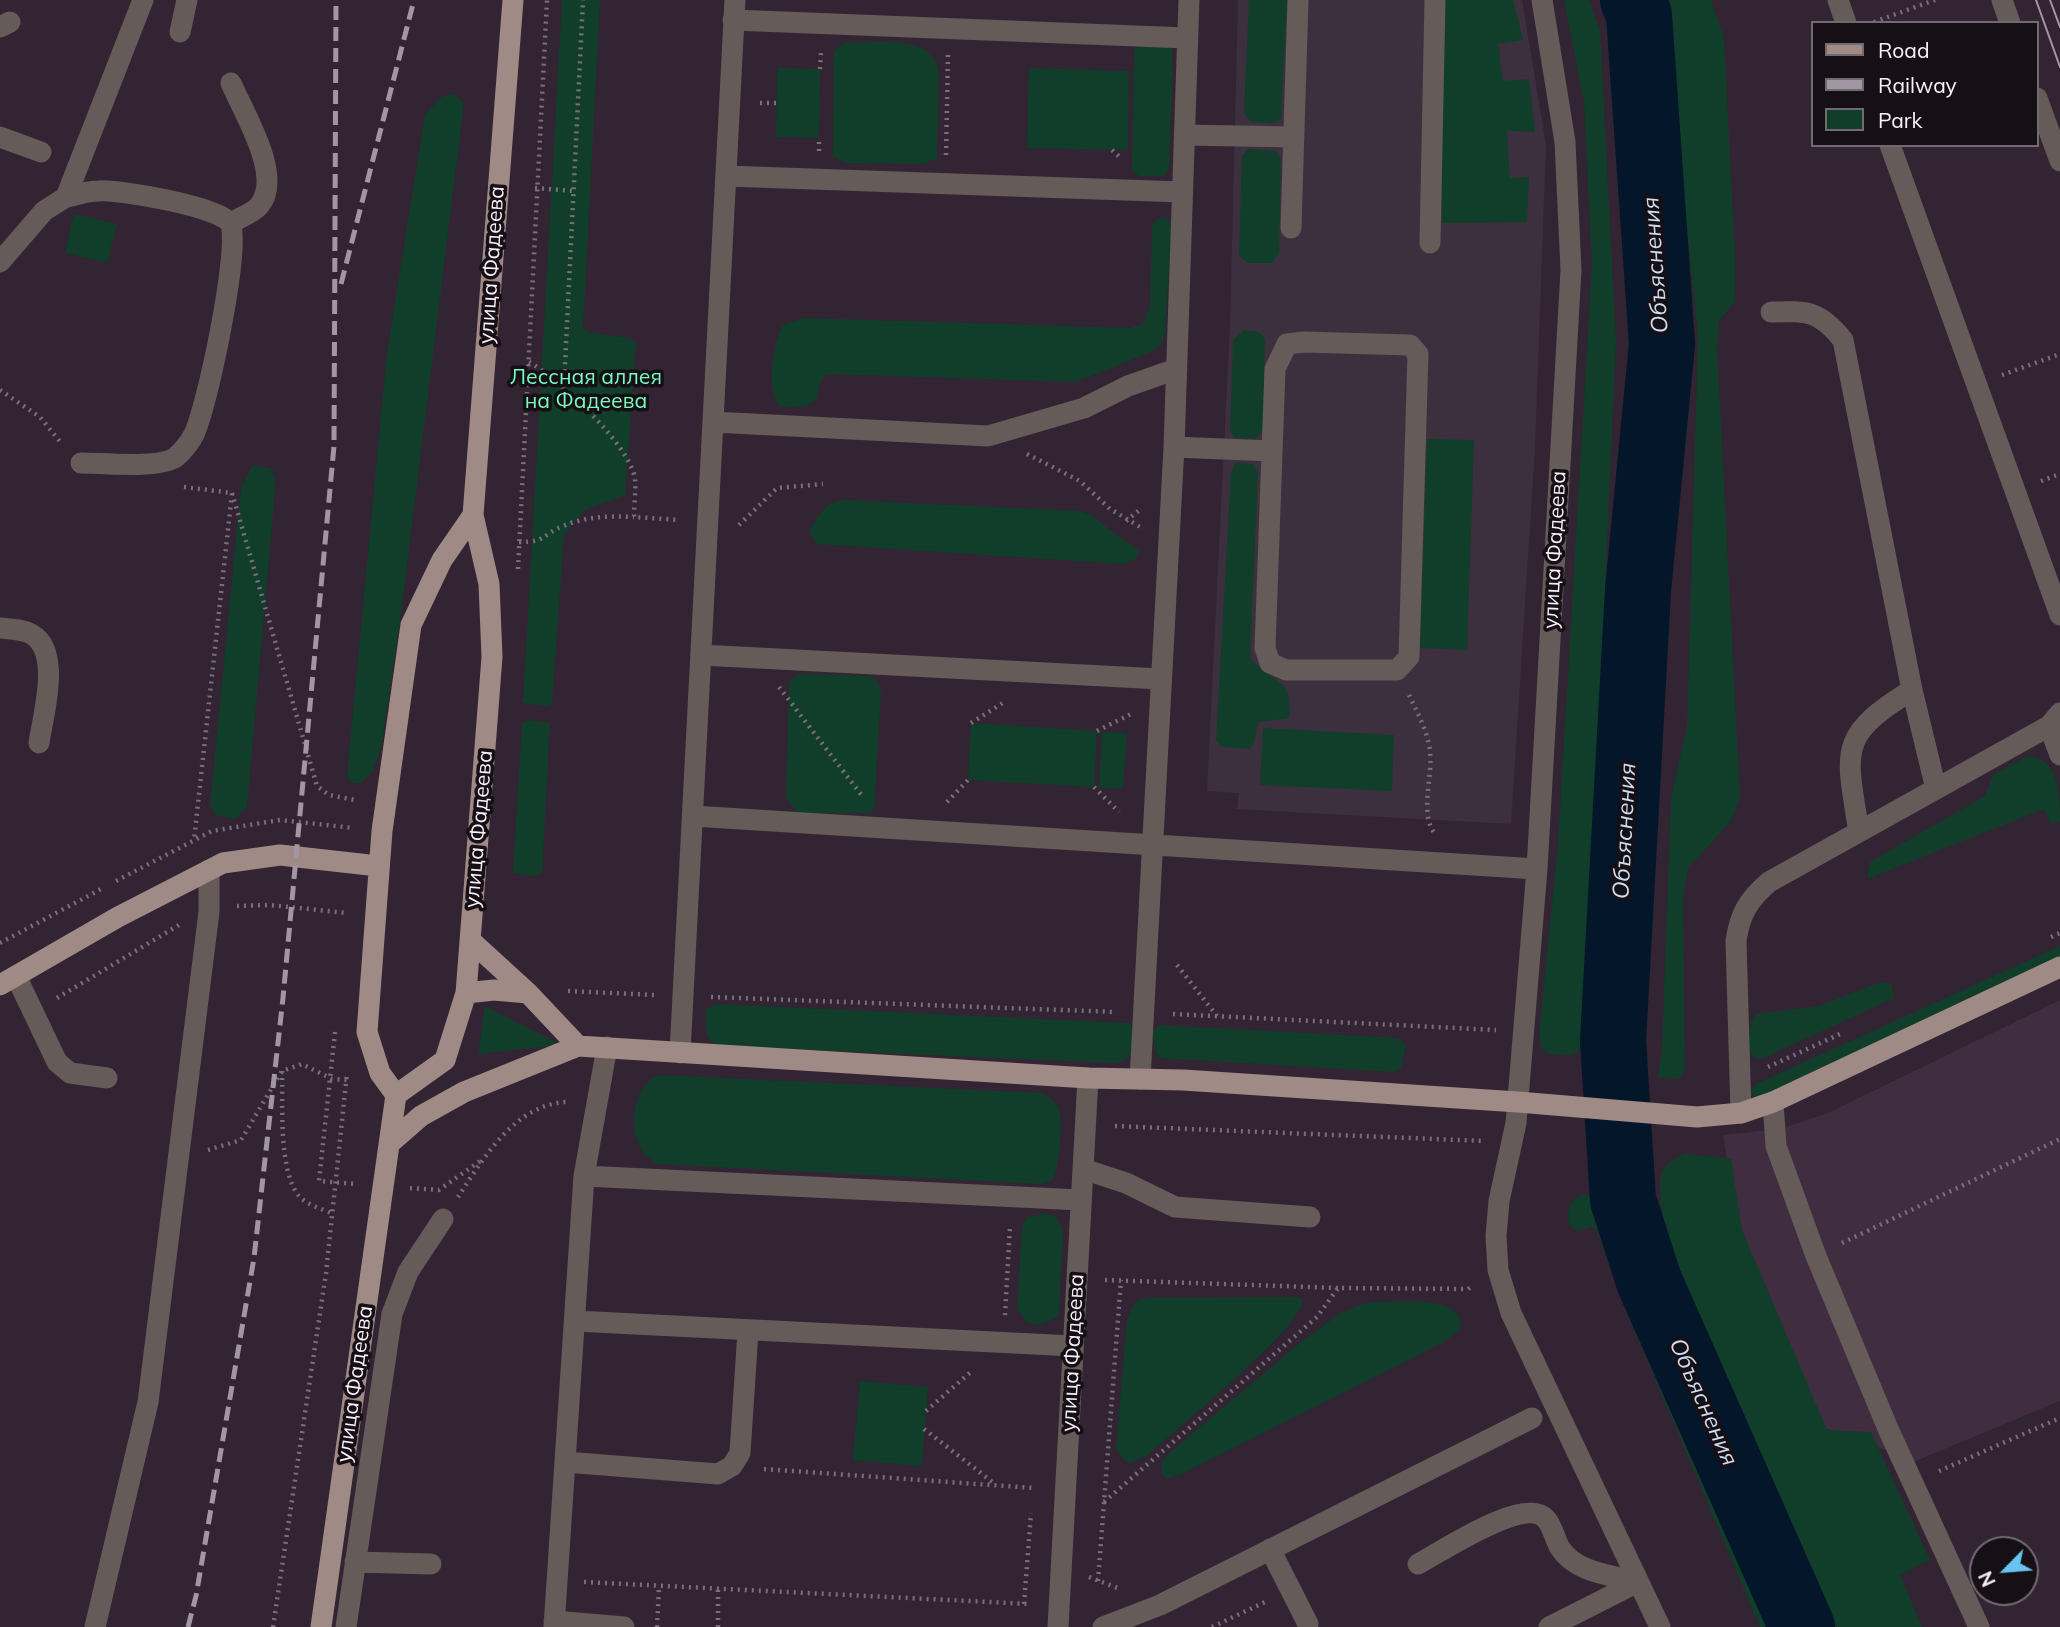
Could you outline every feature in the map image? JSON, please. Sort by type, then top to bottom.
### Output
[{"type":"main road","name":"улица Фадеева","points":[[321,1627],[396,1095],[445,1060],[466,993],[492,657],[489,584],[473,515],[513,0]]},
{"type":"main road","points":[[396,1095],[380,1073],[367,1032],[378,866],[411,625],[442,560],[473,515]]},
{"type":"main road","points":[[8,980],[209,870],[238,859],[281,855],[378,866]]},
{"type":"main road","points":[[470,940],[528,993],[578,1046]]},
{"type":"main road","points":[[390,1143],[421,1116],[464,1092],[578,1046],[1088,1079],[1140,1079],[1518,1102],[1697,1117],[1741,1113],[1773,1102],[2060,967]]},
{"type":"main road","points":[[466,993],[494,990],[528,993]]},
{"type":"street","points":[[66,197],[143,0]]},
{"type":"street","points":[[180,32],[187,0]]},
{"type":"street","points":[[1140,1079],[1174,447],[1189,0]]},
{"type":"street","points":[[1291,228],[1298,0]]},
{"type":"street","points":[[1430,243],[1434,0]]},
{"type":"street","name":"улица Фадеева","points":[[1542,0],[1565,142],[1570,270],[1537,869],[1518,1102],[1513,1142],[1499,1201],[1498,1270],[1511,1313],[1660,1627]]},
{"type":"street","points":[[1838,0],[1845,21]]},
{"type":"street","points":[[2002,0],[2009,21]]},
{"type":"street","points":[[680,1053],[734,10],[949,29],[1187,38]]},
{"type":"street","points":[[231,83],[269,173],[267,192],[258,208],[231,223]]},
{"type":"street","points":[[2039,103],[2060,161]]},
{"type":"street","points":[[1185,135],[1294,137]]},
{"type":"street","points":[[0,137],[41,152]]},
{"type":"street","points":[[1891,147],[2060,615]]},
{"type":"street","points":[[726,176],[1182,192]]},
{"type":"street","points":[[0,262],[44,211],[66,197],[99,190],[123,192],[214,210],[231,223],[234,237],[226,298],[201,415],[193,436],[176,456],[164,462],[81,463]]},
{"type":"street","points":[[1771,312],[1806,311],[1828,321],[1843,340],[1912,690],[1936,789]]},
{"type":"street","points":[[1287,344],[1410,345],[1418,354],[1409,657],[1397,670],[1286,670],[1270,663],[1265,648],[1272,451],[1275,369],[1287,344]]},
{"type":"street","points":[[713,422],[988,436],[1084,408],[1128,386],[1176,369]]},
{"type":"street","points":[[1174,447],[1272,451]]},
{"type":"street","points":[[0,628],[28,632],[43,644],[48,656],[49,671],[39,743]]},
{"type":"street","points":[[701,655],[1161,680]]},
{"type":"street","points":[[1859,832],[1849,752],[1854,736],[1876,712],[1912,690]]},
{"type":"street","points":[[1741,1113],[1736,941],[1740,918],[1750,898],[1769,882],[2055,719],[2060,755]]},
{"type":"street","points":[[693,817],[1537,869]]},
{"type":"street","points":[[95,1627],[148,1402],[209,912],[209,870]]},
{"type":"street","points":[[8,980],[34,1012],[57,1062],[70,1073],[107,1078]]},
{"type":"street","points":[[607,1047],[584,1176],[554,1624],[624,1627]]},
{"type":"street","name":"улица Фадеева","points":[[1058,1627],[1088,1079]]},
{"type":"street","points":[[1773,1102],[1776,1146],[1816,1256],[1912,1482],[1979,1627]]},
{"type":"street","points":[[1083,1168],[1126,1183],[1175,1207],[1310,1217]]},
{"type":"street","points":[[584,1176],[1081,1200]]},
{"type":"street","points":[[346,1627],[392,1314],[408,1272],[443,1219]]},
{"type":"street","points":[[575,1321],[1073,1346]]},
{"type":"street","points":[[565,1462],[718,1475],[732,1466],[740,1453],[748,1331]]},
{"type":"street","points":[[1103,1627],[1160,1605],[1532,1418]]},
{"type":"street","points":[[1418,1564],[1511,1514],[1536,1513],[1546,1518],[1560,1548],[1578,1567],[1638,1582]]},
{"type":"street","points":[[1270,1549],[1308,1624]]},
{"type":"street","points":[[355,1562],[431,1564]]},
{"type":"street","points":[[1549,1627],[1638,1582]]},
{"type":"path","points":[[517,582],[535,188],[547,0]]},
{"type":"path","points":[[564,385],[583,0]]},
{"type":"path","points":[[1878,21],[1935,0]]},
{"type":"path","points":[[945,184],[949,29]]},
{"type":"path","points":[[535,188],[574,191]]},
{"type":"path","points":[[2034,363],[2060,354]]},
{"type":"path","points":[[529,362],[564,385],[596,418],[635,476],[634,517]]},
{"type":"path","points":[[0,390],[40,417],[81,463]]},
{"type":"path","points":[[988,436],[1080,481],[1126,521],[1169,539]]},
{"type":"path","points":[[706,557],[777,488],[823,484]]},
{"type":"path","points":[[176,486],[232,493]]},
{"type":"path","points":[[232,493],[317,786],[329,795],[355,797],[354,807]]},
{"type":"path","points":[[194,841],[232,493]]},
{"type":"path","points":[[519,542],[540,542],[563,526],[599,515],[709,521]]},
{"type":"path","points":[[757,658],[887,828]]},
{"type":"path","points":[[1397,670],[1426,730],[1431,754],[1428,819],[1433,832],[1443,841]]},
{"type":"path","points":[[352,827],[353,817]]},
{"type":"path","points":[[0,943],[212,831]]},
{"type":"path","points":[[270,905],[357,914]]},
{"type":"path","points":[[1147,928],[1217,1017]]},
{"type":"path","points":[[34,1012],[165,933]]},
{"type":"path","points":[[558,989],[1523,1032]]},
{"type":"path","points":[[319,1181],[335,1034]]},
{"type":"path","points":[[180,1145],[211,1150],[241,1140],[282,1070],[302,1064],[332,1079],[347,1080],[333,1214],[273,1627]]},
{"type":"path","points":[[282,1070],[286,1165],[293,1187],[302,1199],[333,1214]]},
{"type":"path","points":[[443,1219],[495,1140],[544,1108],[561,1102],[597,1103]]},
{"type":"path","points":[[1086,1125],[1513,1142]]},
{"type":"path","points":[[1816,1256],[2060,1139]]},
{"type":"path","points":[[439,1190],[483,1159]]},
{"type":"path","points":[[926,1411],[1003,1343],[1012,1197]]},
{"type":"path","points":[[1077,1280],[1468,1289],[1498,1270]]},
{"type":"path","points":[[1098,1581],[1121,1280]]},
{"type":"path","points":[[1104,1502],[1317,1317],[1338,1288]]},
{"type":"path","points":[[1912,1482],[2060,1418]]},
{"type":"path","points":[[924,1429],[995,1485]]},
{"type":"path","points":[[732,1466],[1034,1488]]},
{"type":"path","points":[[1061,1567],[1160,1605]]},
{"type":"path","points":[[557,1580],[659,1588],[1059,1605]]},
{"type":"path","points":[[657,1627],[659,1588]]},
{"type":"path","points":[[1212,1627],[1291,1589]]},
{"type":"path","points":[[718,1590],[718,1627]]},
{"type":"shaded area","points":[[1238,0],[1522,0],[1546,145],[1535,447],[1511,824],[1237,809],[1239,793],[1207,791],[1230,325]]},
{"type":"shaded area","points":[[2060,1000],[2060,1401],[1916,1461],[1825,1428],[1739,1233],[1723,1135],[1780,1129],[1828,1113]]},
{"type":"green space","name":"Лессная аллея на Фадеева","points":[[562,0],[600,0],[583,329],[587,332],[630,338],[636,343],[625,495],[583,511],[564,535],[552,702],[548,706],[523,703]]},
{"type":"green space","points":[[1249,0],[1287,0],[1281,119],[1274,123],[1251,122],[1244,113]]},
{"type":"green space","points":[[1441,0],[1513,0],[1523,40],[1498,44],[1503,81],[1529,79],[1535,132],[1507,131],[1510,178],[1529,177],[1527,222],[1442,223]]},
{"type":"green space","points":[[1564,0],[1589,0],[1600,31],[1616,341],[1585,1042],[1573,1055],[1548,1054],[1541,1047],[1539,1034],[1558,844],[1592,264],[1584,103]]},
{"type":"green space","points":[[1664,0],[1711,0],[1724,38],[1735,255],[1735,301],[1719,321],[1717,347],[1740,797],[1731,821],[1688,868],[1683,896],[1685,1071],[1678,1079],[1658,1077],[1662,1050],[1671,798],[1687,727],[1698,336]]},
{"type":"green space","points":[[843,43],[902,43],[927,52],[935,61],[939,75],[937,158],[924,164],[844,163],[833,156],[834,51]]},
{"type":"green space","points":[[1166,43],[1172,50],[1173,65],[1169,167],[1163,176],[1139,176],[1132,171],[1134,51],[1139,44]]},
{"type":"green space","points":[[777,68],[820,69],[819,138],[776,137]]},
{"type":"green space","points":[[1029,68],[1129,71],[1128,150],[1027,148]]},
{"type":"green space","points":[[452,94],[463,101],[463,111],[400,622],[381,748],[372,773],[361,783],[351,783],[347,776],[387,352],[425,115],[441,97]]},
{"type":"green space","points":[[1248,149],[1276,151],[1281,160],[1279,253],[1272,263],[1248,263],[1239,256],[1242,156]]},
{"type":"green space","points":[[74,214],[117,224],[107,263],[65,253]]},
{"type":"green space","points":[[1166,218],[1172,224],[1165,334],[1160,346],[1151,352],[1076,382],[827,374],[821,379],[816,400],[806,406],[780,407],[775,398],[772,367],[779,334],[783,325],[803,318],[1130,328],[1144,323],[1150,306],[1152,226],[1157,219]]},
{"type":"green space","points":[[1244,330],[1259,332],[1265,339],[1263,431],[1255,439],[1235,438],[1230,430],[1233,340]]},
{"type":"green space","points":[[1427,439],[1474,440],[1467,650],[1420,648]]},
{"type":"green space","points":[[1235,463],[1253,464],[1258,473],[1250,657],[1285,687],[1290,704],[1289,718],[1260,722],[1250,749],[1222,747],[1216,741],[1231,473]]},
{"type":"green space","points":[[253,465],[271,469],[275,477],[275,490],[247,807],[235,819],[217,816],[210,806],[241,488]]},
{"type":"green space","points":[[844,500],[1079,511],[1089,514],[1139,551],[1137,558],[1124,564],[817,544],[809,532],[827,507]]},
{"type":"green space","points":[[799,674],[872,676],[878,683],[881,693],[874,809],[871,813],[797,813],[786,797],[789,682]]},
{"type":"green space","points":[[528,720],[550,723],[542,873],[534,876],[513,873],[522,724]]},
{"type":"green space","points":[[971,723],[1097,731],[1094,787],[968,780]]},
{"type":"green space","points":[[1263,728],[1394,735],[1392,791],[1260,785]]},
{"type":"green space","points":[[1102,732],[1127,733],[1123,789],[1099,788]]},
{"type":"green space","points":[[2027,756],[2038,758],[2052,771],[2058,790],[2060,822],[2050,823],[2044,809],[1867,879],[1870,862],[1985,796],[1993,775]]},
{"type":"green space","points":[[2060,946],[2060,957],[1760,1097],[1752,1095],[1750,1090],[1758,1083]]},
{"type":"green space","points":[[1881,982],[1892,985],[1894,998],[1768,1056],[1756,1059],[1748,1050],[1751,1021],[1757,1014],[1819,1006]]},
{"type":"green space","points":[[715,1004],[1128,1023],[1132,1026],[1132,1045],[1126,1059],[1114,1063],[717,1046],[710,1039],[706,1025],[706,1010]]},
{"type":"green space","points":[[485,1006],[561,1045],[478,1054]]},
{"type":"green space","points":[[1159,1025],[1398,1038],[1406,1046],[1401,1068],[1393,1072],[1159,1058],[1154,1048],[1153,1031]]},
{"type":"green space","points":[[660,1075],[1040,1093],[1053,1100],[1060,1113],[1061,1138],[1057,1167],[1052,1181],[1042,1184],[658,1164],[641,1148],[636,1136],[634,1115],[639,1094],[651,1079]]},
{"type":"green space","points":[[1685,1154],[1731,1159],[1742,1230],[1827,1430],[1871,1432],[1930,1560],[1900,1575],[1922,1627],[1837,1627],[1724,1382],[1670,1246],[1661,1204],[1660,1178],[1667,1165]]},
{"type":"green space","points":[[1585,1194],[1601,1206],[1628,1288],[1775,1627],[1760,1627],[1618,1291],[1597,1230],[1592,1227],[1577,1231],[1569,1225],[1568,1215],[1572,1202]]},
{"type":"green space","points":[[1043,1213],[1056,1216],[1063,1231],[1059,1312],[1056,1318],[1039,1325],[1027,1323],[1017,1308],[1022,1226],[1027,1218]]},
{"type":"green space","points":[[1298,1297],[1302,1300],[1298,1313],[1262,1354],[1149,1454],[1131,1463],[1126,1462],[1116,1448],[1127,1320],[1135,1302],[1146,1298]]},
{"type":"green space","points":[[1410,1301],[1441,1304],[1453,1309],[1460,1317],[1461,1329],[1444,1342],[1182,1474],[1166,1479],[1162,1474],[1162,1463],[1167,1455],[1301,1342],[1342,1312],[1369,1302]]},
{"type":"green space","points":[[860,1381],[928,1387],[922,1466],[853,1460]]},
{"type":"waterway","name":"Объяснения","points":[[1633,0],[1639,15],[1662,344],[1638,590],[1613,1040],[1623,1200],[1649,1281],[1802,1627]]},
{"type":"tram line","points":[[2036,0],[2060,67]]},
{"type":"tram line","points":[[2050,0],[2060,27]]},
{"type":"railway","points":[[188,1627],[196,1596],[254,1258],[283,998],[334,446],[336,0]]},
{"type":"railway","points":[[341,284],[414,0]]}]
